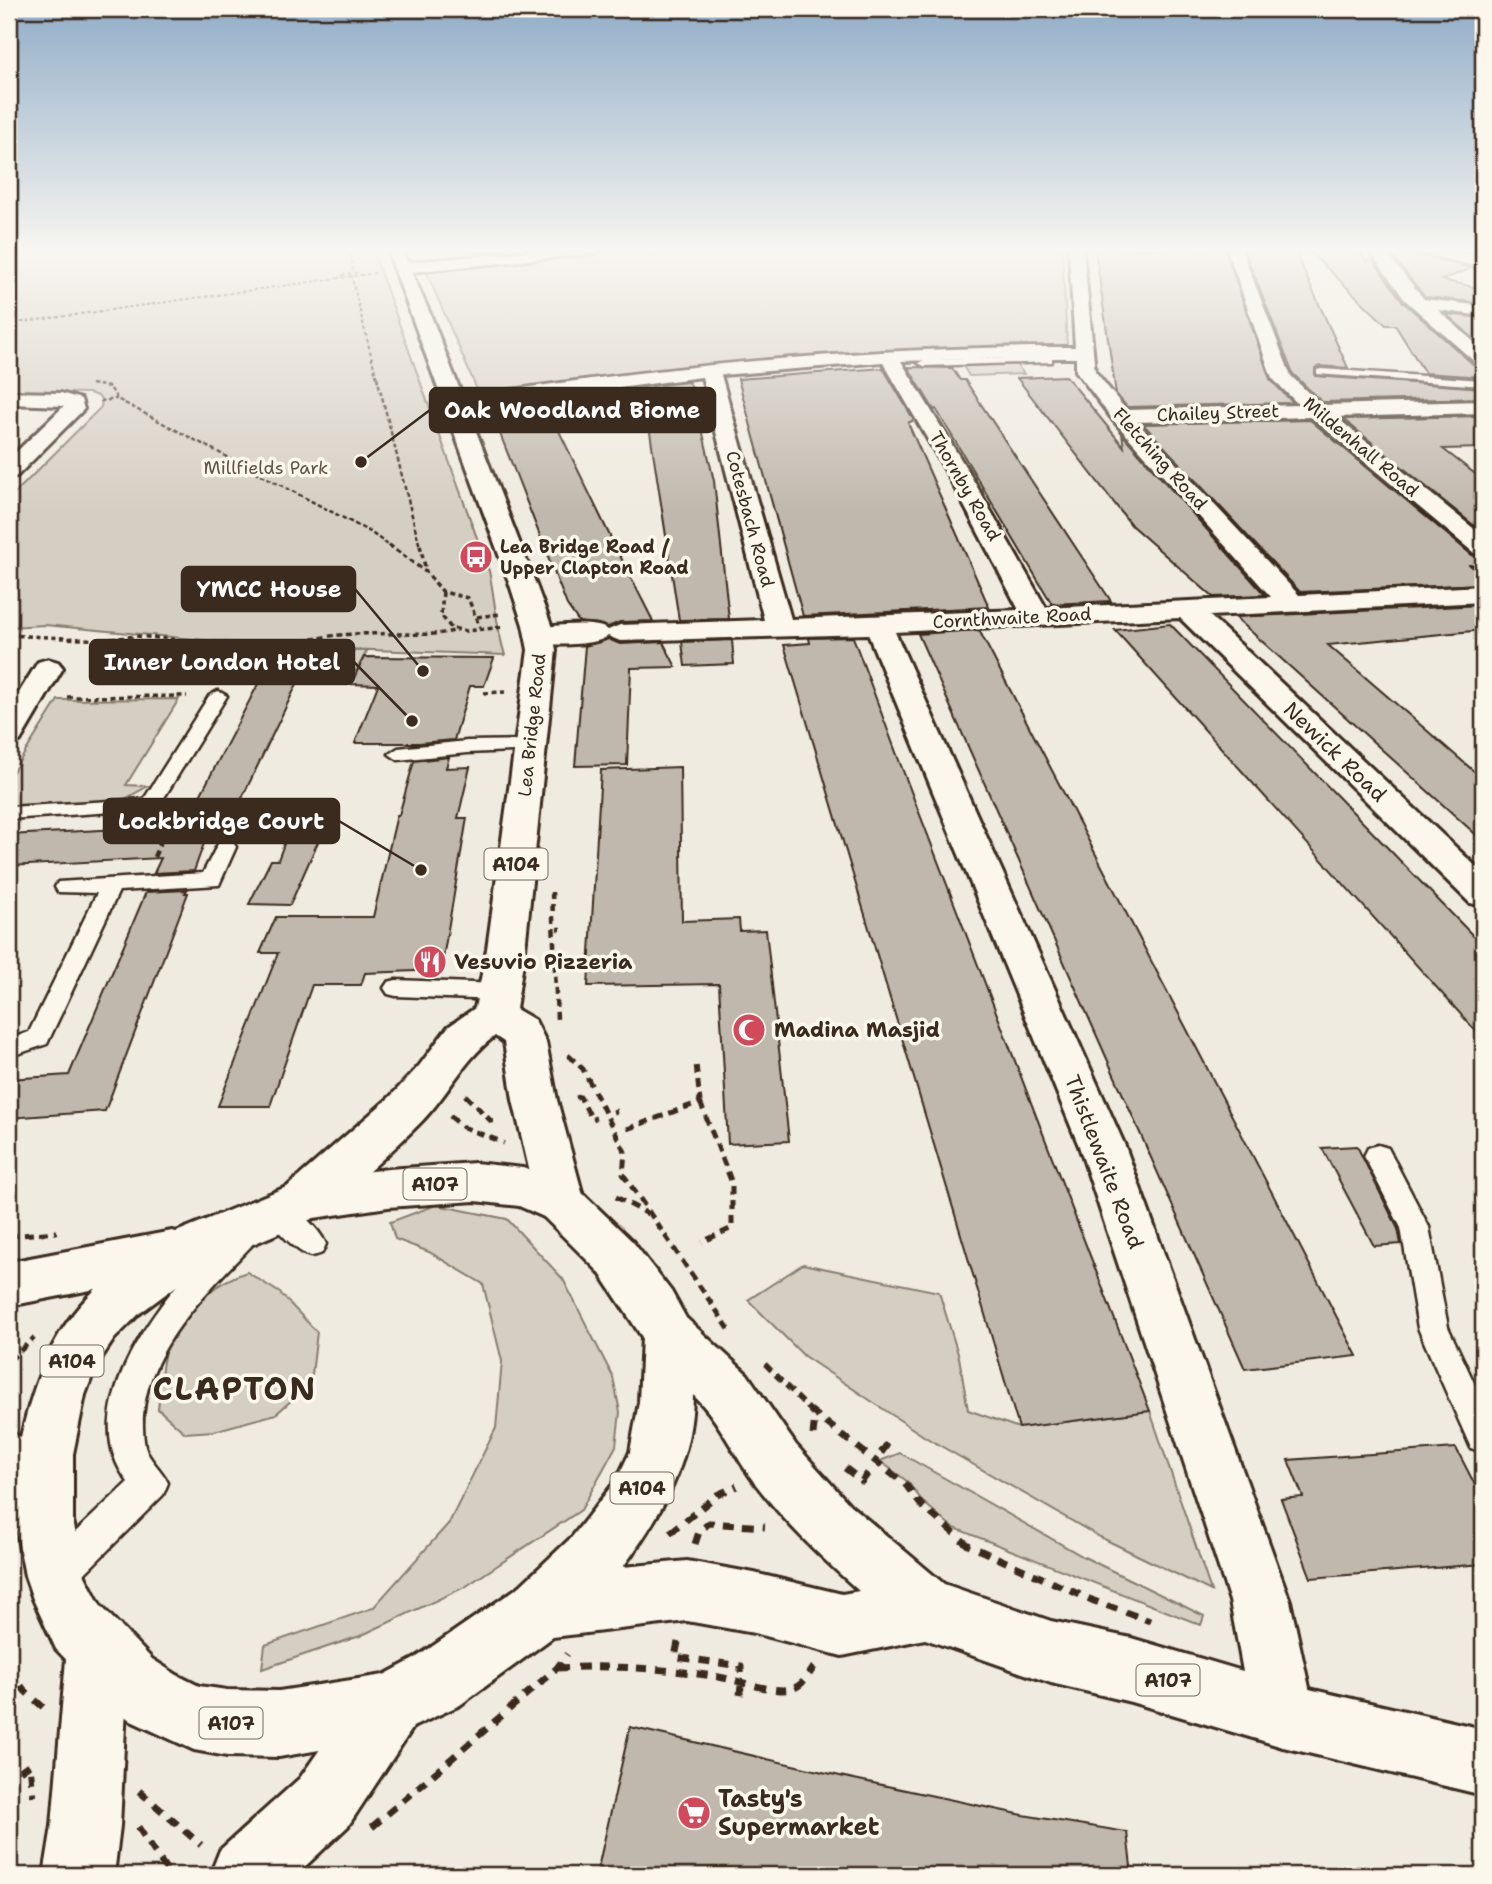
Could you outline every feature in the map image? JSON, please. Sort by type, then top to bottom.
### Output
[{"type":"main road","name":"Lea Bridge Road","points":[[429,337],[540,636],[542,650],[506,949],[496,1004]]},
{"type":"main road","name":"Fletching Road","points":[[1084,337],[1086,371],[1121,416],[1292,604]]},
{"type":"main road","name":"Mildenhall Road","points":[[1267,337],[1282,378],[1316,411],[1483,548]]},
{"type":"main road","points":[[1458,337],[1483,359]]},
{"type":"main road","points":[[490,399],[569,386],[710,370],[890,358],[953,359],[1086,353]]},
{"type":"main road","name":"Thornby Road","points":[[890,358],[957,471],[1037,617]]},
{"type":"main road","name":"Cotesbach Road","points":[[710,370],[780,628]]},
{"type":"main road","points":[[9,398],[61,399],[74,403],[74,409],[9,471]]},
{"type":"main road","name":"Chailey Street","points":[[1121,416],[1483,407]]},
{"type":"main road","name":"Cornthwaite Road","points":[[540,636],[878,625],[1483,594]]},
{"type":"main road","name":"Newick Road","points":[[1187,609],[1483,894]]},
{"type":"main road","name":"Thistlewaite Road","points":[[878,625],[1102,1146],[1260,1601],[1283,1715]]},
{"type":"main road","points":[[9,734],[48,668]]},
{"type":"main road","points":[[288,1219],[406,1109],[434,1078],[463,1038],[496,1004],[520,1031],[524,1042],[535,1100],[561,1203]]},
{"type":"main road","name":"A107","points":[[9,1284],[189,1249],[288,1219],[420,1185],[475,1182],[523,1187],[561,1203],[616,1257],[653,1307],[668,1335],[728,1392],[776,1465],[829,1526],[925,1608],[1051,1652],[1157,1677],[1283,1715],[1483,1762]]},
{"type":"main road","name":"A104","points":[[50,1549],[45,1454],[58,1395],[75,1353],[96,1322],[122,1297],[189,1249]]},
{"type":"main road","name":"A104","points":[[542,1608],[593,1559],[637,1499],[657,1456],[666,1402],[668,1335]]},
{"type":"main road","name":"A107","points":[[9,1460],[50,1549],[63,1599],[78,1627],[130,1681],[154,1698],[194,1718],[227,1723],[279,1724],[389,1706],[437,1682],[542,1608],[652,1592],[687,1591],[754,1602],[842,1625],[925,1608]]},
{"type":"main road","points":[[79,1875],[86,1826],[97,1647]]},
{"type":"main road","points":[[229,1864],[324,1802],[389,1706]]},
{"type":"lane","points":[[1015,357],[1048,360]]},
{"type":"lane","points":[[1015,357],[1031,376]]},
{"type":"lane","points":[[924,363],[953,359],[965,378]]},
{"type":"lane","points":[[1365,363],[1372,376]]},
{"type":"lane","points":[[1321,372],[1483,383]]},
{"type":"lane","points":[[453,404],[490,399]]},
{"type":"lane","points":[[9,813],[150,805],[218,696]]},
{"type":"lane","points":[[398,754],[467,747],[531,746]]},
{"type":"lane","points":[[66,887],[211,880],[226,847]]},
{"type":"lane","points":[[9,1048],[38,1038],[111,885]]},
{"type":"lane","points":[[396,988],[496,1004]]},
{"type":"lane","points":[[1378,1156],[1415,1227],[1433,1328],[1483,1437]]},
{"type":"lane","points":[[50,1549],[151,1483],[131,1457],[127,1422],[132,1385],[159,1334],[180,1303],[288,1219]]},
{"type":"path","points":[[368,337],[426,572]]},
{"type":"path","points":[[83,384],[110,387],[117,399],[370,532],[426,572],[443,592],[468,598],[481,630]]},
{"type":"path","points":[[98,402],[117,399]]},
{"type":"path","points":[[443,592],[441,615],[447,626],[457,630]]},
{"type":"path","points":[[477,617],[492,615]]},
{"type":"path","points":[[279,650],[341,632],[430,634],[504,627]]},
{"type":"path","points":[[9,635],[102,640],[136,636],[309,652]]},
{"type":"path","points":[[484,693],[503,692]]},
{"type":"path","points":[[31,697],[218,696]]},
{"type":"path","points":[[142,883],[173,815],[150,805]]},
{"type":"path","points":[[552,888],[558,1026]]},
{"type":"path","points":[[565,1047],[569,1057],[583,1069],[625,1152],[623,1174],[732,1334]]},
{"type":"path","points":[[696,1064],[700,1102],[732,1183],[732,1228],[702,1242]]},
{"type":"path","points":[[463,1093],[491,1121],[510,1117]]},
{"type":"path","points":[[576,1098],[580,1097],[592,1119],[596,1118]]},
{"type":"path","points":[[627,1129],[700,1102]]},
{"type":"path","points":[[445,1108],[463,1127],[516,1148]]},
{"type":"path","points":[[636,1208],[649,1215]]},
{"type":"path","points":[[757,1356],[815,1415],[906,1485],[920,1505],[968,1545],[1094,1601],[1156,1623]]},
{"type":"path","points":[[881,1453],[891,1439]]},
{"type":"path","points":[[837,1461],[862,1481],[872,1468]]},
{"type":"path","points":[[668,1535],[717,1495],[740,1484]]},
{"type":"path","points":[[695,1546],[699,1532],[709,1523],[765,1527],[775,1519]]},
{"type":"path","points":[[365,1832],[557,1668],[625,1665],[718,1676],[788,1690],[803,1684],[842,1625]]},
{"type":"path","points":[[678,1641],[675,1657],[741,1666],[741,1672]]},
{"type":"path","points":[[9,1670],[25,1691]]},
{"type":"path","points":[[740,1695],[741,1686]]},
{"type":"path","points":[[9,1720],[9,1795]]},
{"type":"path","points":[[20,1771],[30,1764],[33,1803]]},
{"type":"path","points":[[133,1785],[229,1864]]},
{"type":"path","points":[[125,1819],[143,1830],[170,1875]]},
{"type":"green space","name":"Millfields Park","points":[[9,337],[404,337],[489,571],[505,655],[266,646],[45,625],[9,627],[9,499],[101,407],[102,400],[89,393],[9,392]]},
{"type":"green space","points":[[454,337],[1067,337],[1067,346],[957,348],[782,357],[478,392]]},
{"type":"green space","points":[[1016,364],[1024,374],[969,376],[963,366]]},
{"type":"green space","points":[[311,650],[367,651],[356,671],[299,670]]},
{"type":"green space","points":[[179,699],[126,785],[148,786],[123,800],[9,807],[9,778],[58,700]]},
{"type":"green space","points":[[436,1205],[507,1219],[563,1279],[613,1377],[620,1412],[616,1446],[581,1510],[465,1587],[360,1636],[262,1669],[265,1645],[373,1608],[449,1523],[496,1428],[502,1361],[483,1284],[429,1252],[395,1239],[390,1222]]},
{"type":"green space","points":[[803,1264],[939,1292],[959,1357],[968,1410],[1019,1428],[1150,1411],[1211,1591],[1100,1537],[925,1437],[804,1356],[748,1300]]},
{"type":"green space","points":[[247,1272],[280,1293],[317,1332],[311,1383],[276,1414],[214,1431],[185,1433],[158,1409],[163,1364],[170,1339],[184,1317],[202,1298],[223,1282]]},
{"type":"green space","points":[[900,1453],[1084,1557],[1204,1616],[1201,1625],[952,1527],[923,1502],[908,1482],[880,1461]]},
{"type":"building","points":[[1108,337],[1255,337],[1270,379],[1293,403],[1127,407],[1116,394]]},
{"type":"building","points":[[1278,337],[1334,337],[1348,368],[1320,366],[1315,368],[1315,376],[1483,388],[1483,398],[1322,402],[1293,374]]},
{"type":"building","points":[[1402,337],[1442,337],[1474,365],[1483,367],[1483,377],[1425,373]]},
{"type":"building","points":[[1472,337],[1483,337],[1483,347]]},
{"type":"building","points":[[908,367],[952,368],[960,380],[965,380],[1111,601],[1052,604],[936,409],[934,410]]},
{"type":"building","points":[[883,368],[914,420],[908,423],[989,607],[803,616],[738,379]]},
{"type":"building","points":[[1066,376],[1124,447],[1122,434],[1265,595],[1213,597],[1132,526],[1017,378]]},
{"type":"building","points":[[688,382],[706,404],[709,414],[699,416],[714,481],[729,619],[679,620],[643,387]]},
{"type":"building","points":[[545,402],[653,621],[620,622],[608,627],[579,622],[567,605],[490,408]]},
{"type":"building","points":[[1483,416],[1483,448],[1443,449],[1483,480],[1483,533],[1343,419]]},
{"type":"building","points":[[1310,420],[1472,555],[1483,558],[1483,565],[1470,565],[1483,577],[1483,584],[1300,592],[1143,424]]},
{"type":"building","points":[[1483,605],[1483,630],[1328,645],[1483,779],[1483,841],[1235,617]]},
{"type":"building","points":[[1170,624],[1483,946],[1483,1039],[1115,630]]},
{"type":"building","points":[[979,630],[1357,1356],[1245,1369],[918,634]]},
{"type":"building","points":[[853,637],[1150,1411],[1019,1428],[784,645],[810,643],[809,638]]},
{"type":"building","points":[[608,639],[620,644],[663,642],[676,667],[631,668],[627,765],[575,766],[585,646]]},
{"type":"building","points":[[732,640],[734,664],[685,666],[682,642]]},
{"type":"building","points":[[364,657],[494,658],[484,686],[470,686],[454,740],[355,743],[378,685],[351,684]]},
{"type":"building","points":[[269,663],[307,663],[232,819],[188,819]]},
{"type":"building","points":[[449,757],[446,768],[470,767],[458,818],[467,818],[441,970],[365,973],[361,985],[312,985],[270,1106],[218,1106],[278,953],[260,953],[276,917],[373,917],[397,815],[414,761]]},
{"type":"building","points":[[680,767],[682,921],[739,919],[740,931],[766,930],[789,1141],[728,1144],[719,984],[588,986],[601,770]]},
{"type":"building","points":[[294,817],[329,817],[290,905],[249,904],[271,860],[278,860]]},
{"type":"building","points":[[211,824],[194,871],[154,873],[161,858],[9,866],[9,835]]},
{"type":"building","points":[[187,890],[105,1111],[9,1118],[9,1079],[69,1075],[146,892]]},
{"type":"building","points":[[1357,1146],[1398,1229],[1401,1244],[1374,1246],[1322,1148]]},
{"type":"building","points":[[1456,1448],[1474,1483],[1483,1482],[1483,1564],[1311,1578],[1281,1499],[1303,1497],[1288,1460]]},
{"type":"building","points":[[630,1727],[1023,1815],[1127,1832],[1132,1875],[627,1875],[598,1868]]},
{"type":"place","name":"Oak Woodland Biome","points":[[361,462]]},
{"type":"place","name":"Lea Bridge Road / Upper Clapton Road","points":[[476,557]]},
{"type":"place","name":"YMCC House","points":[[423,671]]},
{"type":"place","name":"Inner London Hotel","points":[[412,721]]},
{"type":"place","name":"Lockbridge Court","points":[[421,870]]},
{"type":"place","name":"Vesuvio Pizzeria","points":[[430,962]]},
{"type":"place","name":"Madina Masjid","points":[[749,1030]]},
{"type":"place","name":"Tasty's Supermarket","points":[[694,1813]]},
{"type":"district","name":"CLAPTON","points":[[235,1388]]}]
